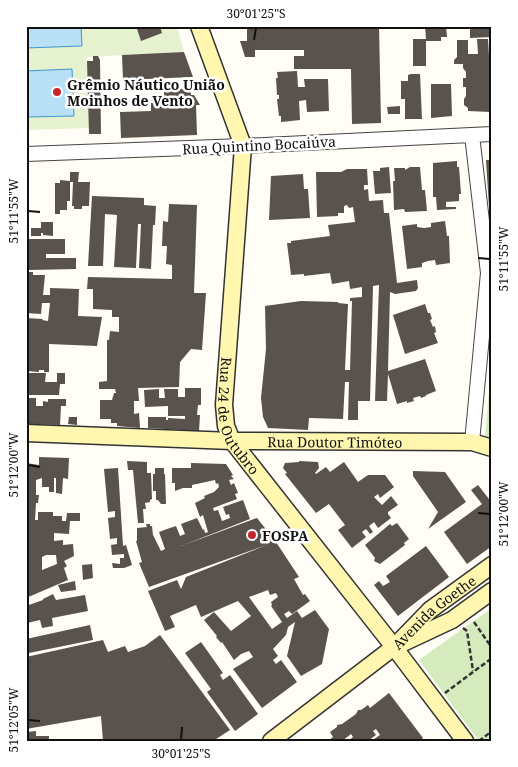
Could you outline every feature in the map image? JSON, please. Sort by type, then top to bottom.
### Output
[{"type":"main road","name":"Rua 24 de Outubro","points":[[199,26],[243,146],[224,405],[226,426],[232,442],[394,647],[465,741]]},
{"type":"main road","name":"Rua Doutor Timóteo","points":[[26,433],[232,442],[472,442],[492,448]]},
{"type":"main road","name":"Avenida Goethe","points":[[394,647],[430,610],[492,565]]},
{"type":"main road","name":"Avenida Goethe","points":[[394,647],[452,620],[492,591]]},
{"type":"main road","points":[[271,741],[394,647]]},
{"type":"street","name":"Rua Quintino Bocaiúva","points":[[26,154],[492,134]]},
{"type":"street","points":[[472,135],[488,273],[472,442]]},
{"type":"path","points":[[465,610],[492,648]]},
{"type":"path","points":[[452,620],[468,631],[473,672]]},
{"type":"path","points":[[434,701],[492,658]]},
{"type":"path","points":[[479,741],[492,731]]},
{"type":"green space","name":"Grêmio Náutico União Moinhos de Vento","points":[[26,26],[177,26],[184,52],[87,57],[90,128],[26,130]]},
{"type":"green space","points":[[492,358],[492,440],[485,438]]},
{"type":"green space","points":[[492,608],[492,741],[479,741],[419,660]]},
{"type":"water","points":[[26,26],[81,26],[82,46],[26,48]]},
{"type":"water","points":[[72,69],[74,116],[28,117],[26,71]]},
{"type":"building","points":[[136,26],[160,26],[162,33],[141,41]]},
{"type":"building","points":[[247,26],[379,26],[381,123],[352,124],[351,69],[294,69],[294,56],[304,56],[304,50],[255,50],[255,57],[245,57],[240,41],[247,41]]},
{"type":"building","points":[[425,26],[446,26],[447,37],[441,37],[441,41],[426,41],[426,66],[413,66],[413,39],[426,39]]},
{"type":"building","points":[[470,26],[492,26],[492,37],[470,38]]},
{"type":"building","points":[[477,39],[488,39],[489,56],[492,56],[492,65],[489,65],[489,102],[492,102],[490,112],[468,111],[468,108],[464,105],[466,87],[463,87],[463,78],[466,78],[466,72],[463,64],[454,64],[454,60],[457,57],[457,40],[468,40],[468,54],[478,54]]},
{"type":"building","points":[[184,52],[193,77],[123,80],[122,55]]},
{"type":"building","points":[[93,56],[98,56],[100,60],[101,134],[89,134],[87,61],[93,61]]},
{"type":"building","points":[[297,71],[298,87],[305,87],[304,79],[328,79],[329,111],[307,112],[306,100],[299,101],[300,120],[281,122],[277,99],[279,99],[279,95],[277,95],[277,72]]},
{"type":"building","points":[[420,74],[422,119],[405,119],[405,99],[401,99],[401,81],[408,81],[408,75]]},
{"type":"building","points":[[190,83],[191,95],[194,95],[200,105],[196,105],[197,135],[121,138],[120,112],[151,111],[151,103],[156,103],[155,97],[164,97],[164,91],[185,89],[185,84]]},
{"type":"building","points":[[431,84],[451,84],[452,116],[431,118]]},
{"type":"building","points":[[152,85],[153,92],[134,92],[133,86]]},
{"type":"building","points":[[400,106],[400,114],[388,114],[387,107]]},
{"type":"building","points":[[486,160],[492,160],[492,207],[489,207]]},
{"type":"building","points":[[457,161],[461,194],[459,194],[459,201],[446,202],[446,207],[456,207],[456,209],[437,210],[436,197],[433,197],[433,163]]},
{"type":"building","points":[[389,167],[391,193],[375,194],[373,171],[380,171],[380,168]]},
{"type":"building","points":[[410,167],[420,167],[422,190],[425,190],[427,211],[405,212],[404,209],[394,210],[394,168],[405,168],[405,170]]},
{"type":"building","points":[[347,169],[367,169],[368,185],[364,185],[364,190],[368,189],[369,201],[383,200],[384,213],[389,213],[397,283],[417,280],[418,288],[416,291],[395,294],[390,292],[388,371],[425,359],[436,391],[421,398],[420,396],[413,398],[414,401],[397,404],[388,374],[387,401],[375,401],[379,285],[373,286],[370,401],[358,401],[358,420],[348,420],[349,382],[345,382],[343,419],[309,418],[308,430],[268,428],[263,417],[261,398],[266,349],[265,306],[301,301],[348,304],[345,370],[350,370],[352,301],[350,301],[350,298],[362,297],[362,287],[350,289],[349,281],[332,284],[330,273],[304,276],[304,274],[291,275],[287,243],[330,236],[328,225],[355,222],[353,207],[349,208],[347,205],[344,206],[344,213],[338,213],[338,216],[317,217],[316,172],[341,172]]},
{"type":"building","points":[[70,172],[79,172],[78,182],[90,182],[89,206],[82,206],[82,209],[74,209],[74,206],[72,206],[73,182],[70,182]]},
{"type":"building","points":[[303,174],[304,189],[308,189],[310,218],[269,220],[271,176]]},
{"type":"building","points":[[60,180],[70,181],[70,201],[67,201],[67,210],[60,210],[60,214],[55,214],[55,183],[60,183]]},
{"type":"building","points":[[92,196],[144,198],[144,205],[156,206],[151,269],[139,268],[141,224],[138,224],[136,268],[114,267],[117,215],[105,214],[103,266],[88,266]]},
{"type":"building","points":[[169,204],[197,205],[194,293],[206,293],[202,350],[191,349],[180,362],[179,387],[138,388],[139,401],[134,401],[134,414],[139,413],[140,428],[117,426],[117,423],[111,423],[111,419],[100,419],[100,400],[112,400],[114,393],[116,393],[115,389],[99,389],[99,382],[107,381],[107,340],[109,340],[110,331],[119,332],[119,317],[112,317],[112,310],[93,309],[93,289],[87,289],[88,277],[172,279],[172,265],[166,264],[167,246],[162,246],[163,221],[168,222]]},
{"type":"building","points":[[445,221],[447,236],[449,236],[450,263],[436,265],[435,260],[422,263],[422,267],[407,269],[402,226],[417,224],[417,227],[424,228],[431,227],[431,223]]},
{"type":"building","points":[[41,222],[53,222],[53,236],[41,233],[41,236],[31,236],[31,228],[41,228]]},
{"type":"building","points":[[27,239],[65,239],[65,254],[46,254],[46,258],[76,258],[76,269],[28,270]]},
{"type":"building","points":[[26,272],[33,272],[33,275],[45,275],[43,295],[50,295],[50,288],[79,289],[78,316],[102,317],[97,346],[49,344],[49,372],[44,372],[44,370],[39,370],[39,372],[26,371],[26,318],[48,321],[50,303],[42,303],[41,314],[26,313]]},
{"type":"building","points":[[425,304],[428,313],[430,313],[433,327],[435,326],[436,332],[434,333],[438,343],[405,354],[393,315]]},
{"type":"building","points":[[26,373],[46,373],[45,382],[57,382],[57,373],[65,373],[65,384],[60,384],[59,395],[26,395]]},
{"type":"building","points":[[185,388],[201,388],[201,405],[198,405],[197,415],[200,415],[199,431],[148,428],[148,417],[166,417],[166,420],[168,420],[168,418],[185,419],[185,416],[168,416],[168,406],[145,407],[144,390],[159,389],[159,398],[165,398],[164,389],[178,389],[178,397],[185,397]]},
{"type":"building","points":[[26,398],[36,398],[36,406],[43,406],[43,401],[48,402],[48,399],[66,399],[66,406],[61,406],[60,425],[26,424]]},
{"type":"building","points":[[69,417],[77,417],[77,425],[68,424]]},
{"type":"building","points":[[39,457],[69,458],[68,479],[63,478],[62,494],[56,493],[56,478],[54,478],[54,492],[49,492],[49,487],[42,487],[42,478],[36,480],[36,495],[39,495],[38,503],[36,503],[35,520],[38,520],[38,512],[53,512],[53,516],[62,516],[62,521],[66,521],[67,513],[80,513],[80,521],[70,521],[69,534],[54,533],[54,541],[63,540],[63,545],[73,544],[74,556],[64,561],[67,566],[64,568],[68,580],[26,598],[26,509],[29,509],[29,499],[26,499],[26,463],[39,465]],"holes":[[[56,555],[57,564],[42,570],[42,557]]]},
{"type":"building","points":[[127,461],[147,462],[147,473],[151,473],[152,499],[150,502],[145,503],[146,509],[143,509],[144,523],[138,523],[133,470],[128,470]]},
{"type":"building","points":[[299,461],[318,462],[319,468],[316,474],[326,467],[330,472],[344,462],[358,482],[368,475],[385,475],[394,487],[380,498],[378,494],[374,497],[382,505],[391,496],[398,505],[388,512],[391,518],[378,528],[374,522],[369,526],[373,532],[370,534],[366,529],[362,532],[366,537],[352,548],[338,530],[345,525],[329,504],[316,513],[285,474],[287,473],[283,468],[285,463]]},
{"type":"building","points":[[191,463],[226,464],[233,475],[231,476],[234,479],[229,480],[231,485],[234,483],[238,493],[235,494],[237,499],[213,508],[214,511],[218,510],[222,521],[230,518],[229,514],[226,515],[223,507],[243,500],[250,519],[181,546],[257,518],[276,542],[299,577],[294,579],[303,595],[305,594],[310,601],[292,614],[289,611],[284,614],[287,618],[297,611],[302,618],[315,610],[329,629],[322,664],[301,676],[287,656],[295,622],[288,627],[286,635],[273,649],[278,656],[273,660],[276,664],[281,660],[297,682],[262,708],[233,669],[253,657],[249,651],[241,654],[234,660],[204,620],[214,612],[231,631],[251,616],[238,601],[201,617],[196,605],[170,616],[175,627],[165,631],[148,591],[177,580],[181,589],[186,577],[269,544],[149,587],[139,563],[142,562],[136,541],[137,528],[147,527],[146,524],[150,524],[161,551],[165,549],[159,532],[176,526],[180,536],[185,534],[181,524],[197,518],[205,533],[208,532],[203,515],[200,517],[195,503],[205,498],[204,496],[214,492],[219,487],[218,483],[216,484],[215,480],[192,485],[192,488],[183,488],[175,491],[175,483],[172,483],[172,468],[191,468]],"holes":[[[268,590],[270,595],[276,593],[278,597],[271,602],[271,606],[282,622],[272,629],[249,597]]]},
{"type":"building","points":[[118,468],[123,546],[126,545],[132,565],[124,568],[113,568],[112,563],[120,564],[120,558],[124,558],[124,554],[112,555],[111,545],[117,544],[117,538],[110,539],[108,518],[115,517],[115,511],[108,512],[104,469]]},
{"type":"building","points":[[155,468],[164,468],[166,504],[161,504],[156,500],[156,491],[153,491]]},
{"type":"building","points":[[413,471],[445,472],[466,502],[428,529],[438,512],[413,476]]},
{"type":"building","points":[[478,485],[489,499],[492,497],[492,546],[467,564],[444,532],[482,504],[471,490]]},
{"type":"building","points":[[397,523],[409,539],[404,543],[405,545],[380,564],[374,561],[375,558],[365,545],[390,524],[392,526]]},
{"type":"building","points":[[426,546],[449,577],[398,616],[374,585],[379,581],[383,586],[390,582],[386,576]]},
{"type":"building","points":[[92,564],[93,578],[83,580],[82,565]]},
{"type":"building","points":[[75,581],[76,590],[61,592],[58,585]]},
{"type":"building","points":[[53,594],[56,600],[85,595],[88,611],[52,618],[53,626],[42,628],[40,620],[27,623],[26,606]]},
{"type":"building","points":[[90,625],[93,640],[29,653],[26,639]]},
{"type":"building","points":[[160,635],[230,730],[213,741],[103,741],[101,716],[26,729],[26,657],[103,640],[108,652],[125,646],[128,652],[145,646]]},
{"type":"building","points":[[201,642],[223,673],[220,675],[223,680],[230,675],[258,714],[235,731],[207,692],[211,689],[185,653]]},
{"type":"building","points":[[389,693],[423,738],[419,741],[371,741],[380,735],[376,729],[373,731],[376,735],[368,741],[348,741],[353,737],[351,734],[342,741],[328,741],[333,737],[330,732],[337,725],[342,724],[356,714],[358,710],[368,705],[370,708]]},
{"type":"building","points":[[36,731],[36,736],[49,736],[49,741],[26,741],[26,732]]},
{"type":"place","name":"Grêmio Náutico União Moinhos de Vento","points":[[57,92]]},
{"type":"place","name":"FOSPA","points":[[252,535]]}]
